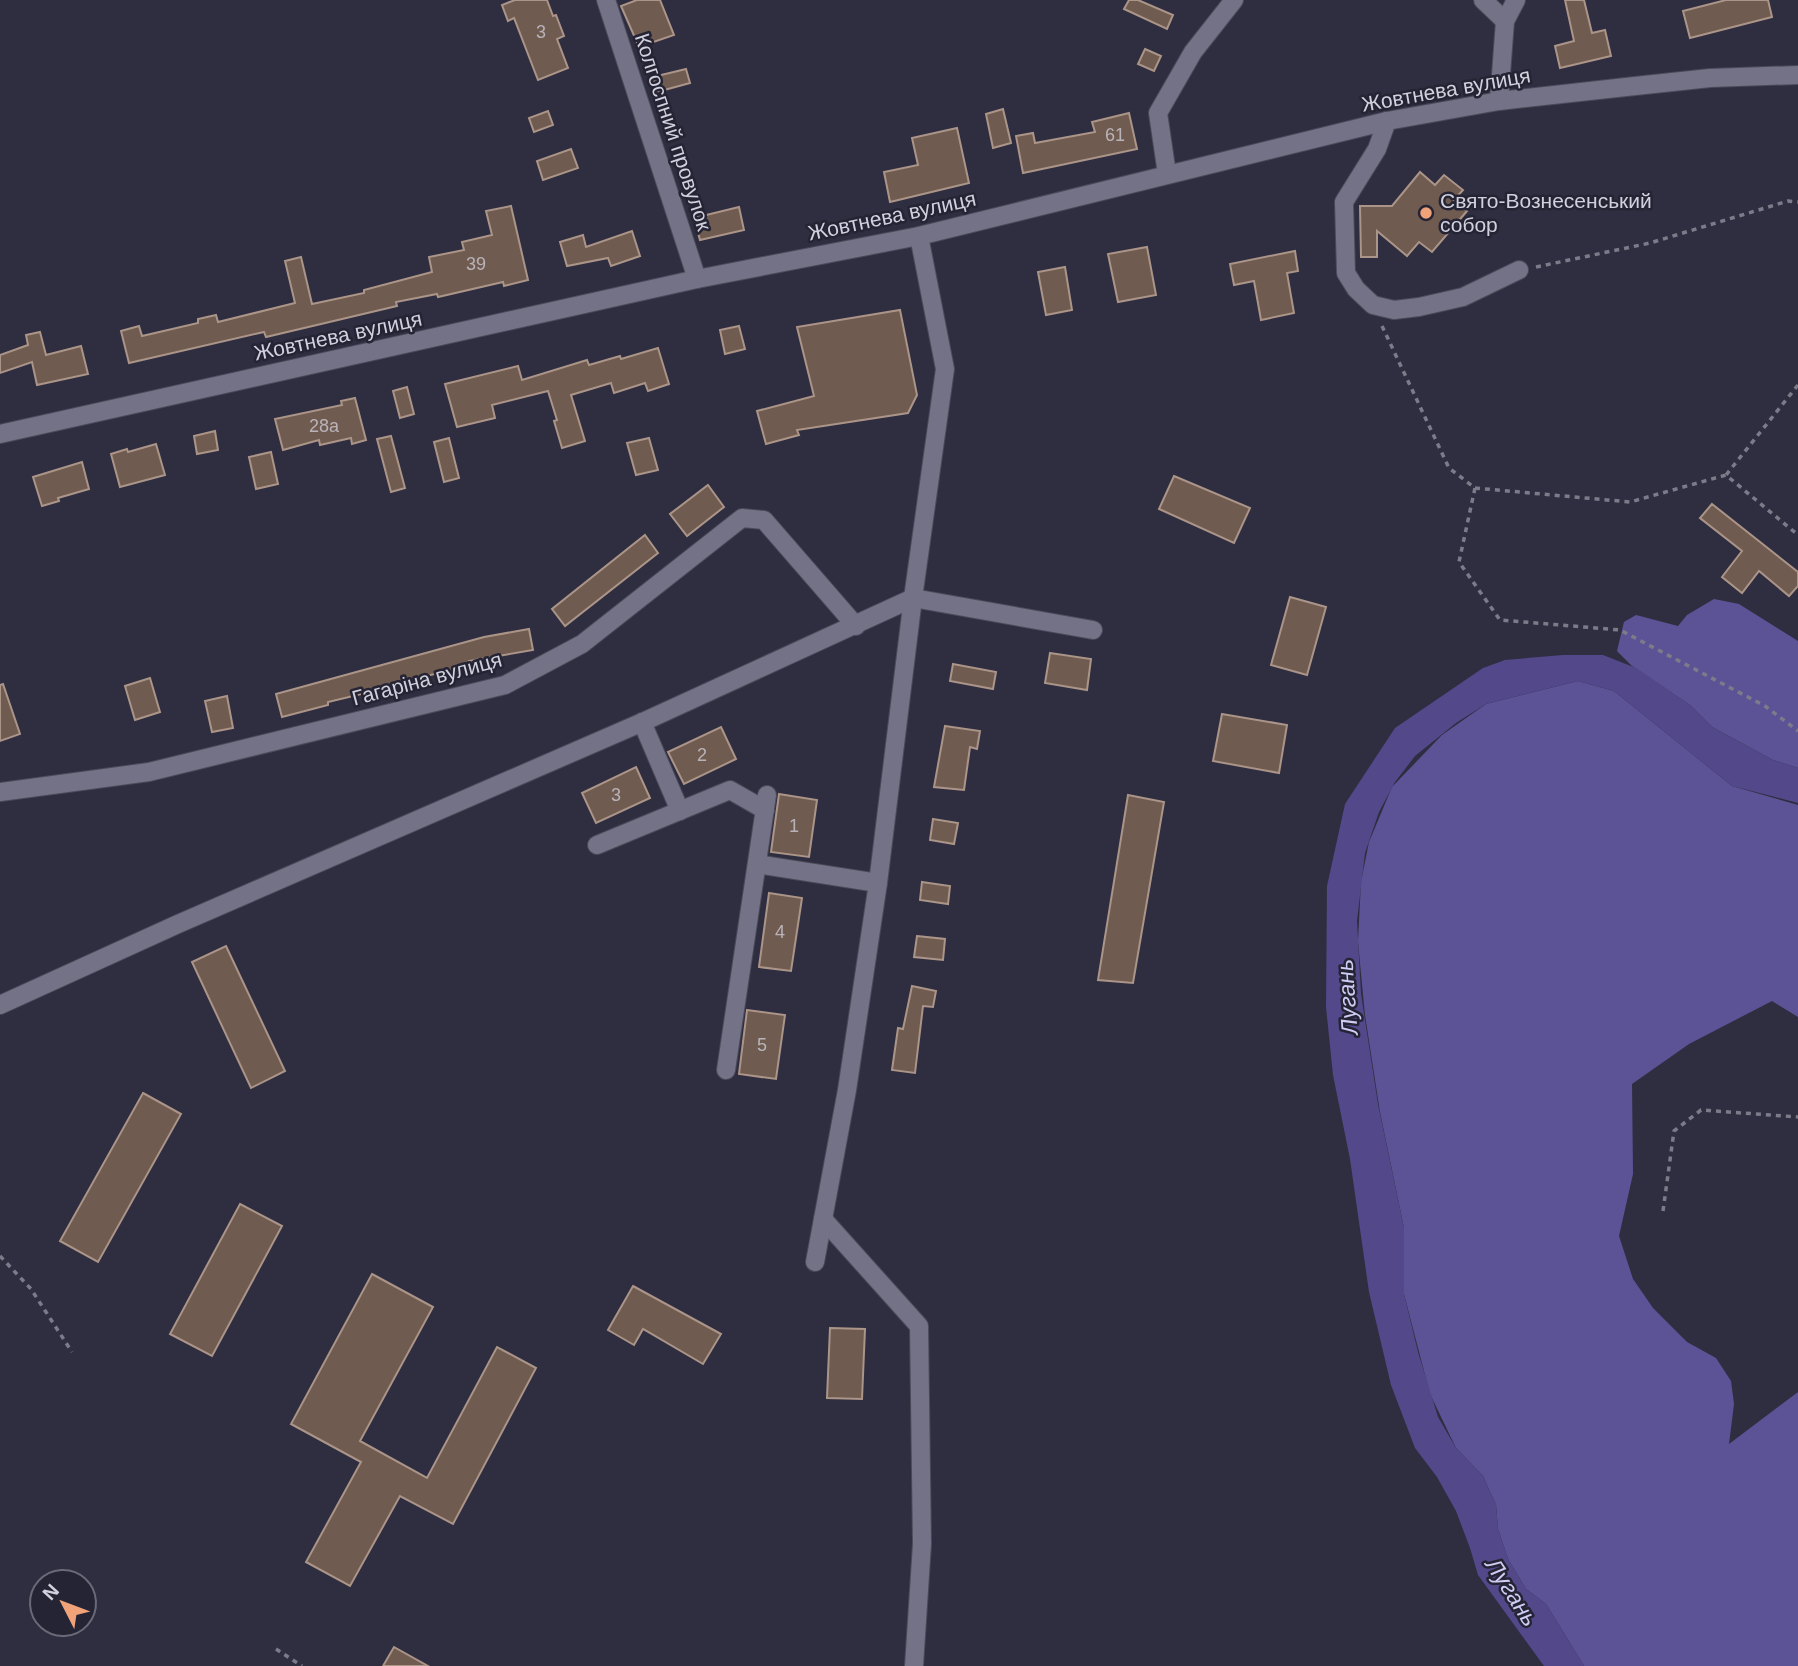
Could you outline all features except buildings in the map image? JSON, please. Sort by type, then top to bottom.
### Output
[{"type":"street","name":"Колгоспний провулок","points":[[606,0],[697,279]]},
{"type":"street","points":[[1167,174],[1158,113],[1193,52],[1234,0]]},
{"type":"street","points":[[1483,0],[1505,20]]},
{"type":"street","points":[[1499,102],[1505,20],[1516,0]]},
{"type":"street","name":"Жовтнева вулиця","points":[[0,435],[697,279],[919,236],[1387,121],[1499,102],[1710,78],[1798,75]]},
{"type":"street","points":[[1387,121],[1377,149],[1344,202],[1346,273],[1356,289],[1373,305],[1394,310],[1462,297],[1518,270]]},
{"type":"street","points":[[815,1262],[847,1090],[878,883],[913,598],[945,369],[919,236]]},
{"type":"street","name":"Гагаріна вулиця","points":[[0,792],[149,772],[505,685],[582,644],[742,518],[764,520],[856,626]]},
{"type":"street","points":[[0,1005],[177,924],[642,722],[913,598],[1093,630]]},
{"type":"street","points":[[642,722],[680,811]]},
{"type":"street","points":[[597,845],[730,790],[766,803],[726,1070]]},
{"type":"street","points":[[757,864],[878,883]]},
{"type":"street","points":[[822,1219],[919,1326],[922,1544],[914,1666]]},
{"type":"path","points":[[1518,270],[1650,243],[1788,201],[1798,202]]},
{"type":"path","points":[[1373,305],[1449,468],[1475,488],[1630,502],[1726,475],[1798,384]]},
{"type":"path","points":[[1726,475],[1798,535]]},
{"type":"path","points":[[1475,488],[1459,562],[1500,620],[1620,630],[1765,706],[1798,731]]},
{"type":"path","points":[[1663,1211],[1674,1131],[1701,1110],[1798,1117]]},
{"type":"path","points":[[0,1255],[31,1289],[72,1352]]},
{"type":"path","points":[[276,1648],[302,1666]]},
{"type":"shaded area","points":[[1714,599],[1739,604],[1798,641],[1798,768],[1773,760],[1712,727],[1690,705],[1632,666],[1617,651],[1624,622],[1636,615],[1678,626],[1687,615]]},
{"type":"shaded area","points":[[1578,681],[1614,691],[1732,786],[1798,805],[1798,1017],[1772,1001],[1689,1044],[1632,1084],[1633,1174],[1619,1236],[1633,1279],[1653,1308],[1687,1342],[1716,1358],[1731,1381],[1734,1404],[1729,1444],[1798,1392],[1798,1666],[1584,1666],[1546,1604],[1526,1589],[1508,1559],[1498,1529],[1496,1505],[1483,1476],[1456,1448],[1430,1394],[1404,1294],[1404,1228],[1380,1112],[1365,1015],[1358,942],[1361,882],[1369,842],[1392,787],[1442,735],[1486,704]]},
{"type":"water","name":"Лугань","points":[[1603,655],[1636,668],[1690,705],[1712,727],[1773,760],[1798,768],[1798,803],[1732,786],[1614,691],[1578,681],[1486,704],[1456,723],[1415,756],[1395,782],[1379,812],[1365,853],[1357,921],[1361,994],[1378,1104],[1404,1228],[1404,1294],[1418,1352],[1438,1417],[1456,1448],[1483,1476],[1496,1505],[1498,1529],[1508,1559],[1526,1589],[1546,1604],[1584,1666],[1544,1666],[1478,1575],[1456,1511],[1437,1477],[1415,1448],[1391,1385],[1369,1292],[1350,1159],[1333,1075],[1326,1007],[1327,886],[1345,804],[1395,728],[1483,668],[1505,660]]},
{"type":"place","name":"Свято-Вознесенський собор","points":[[1426,213]]}]
